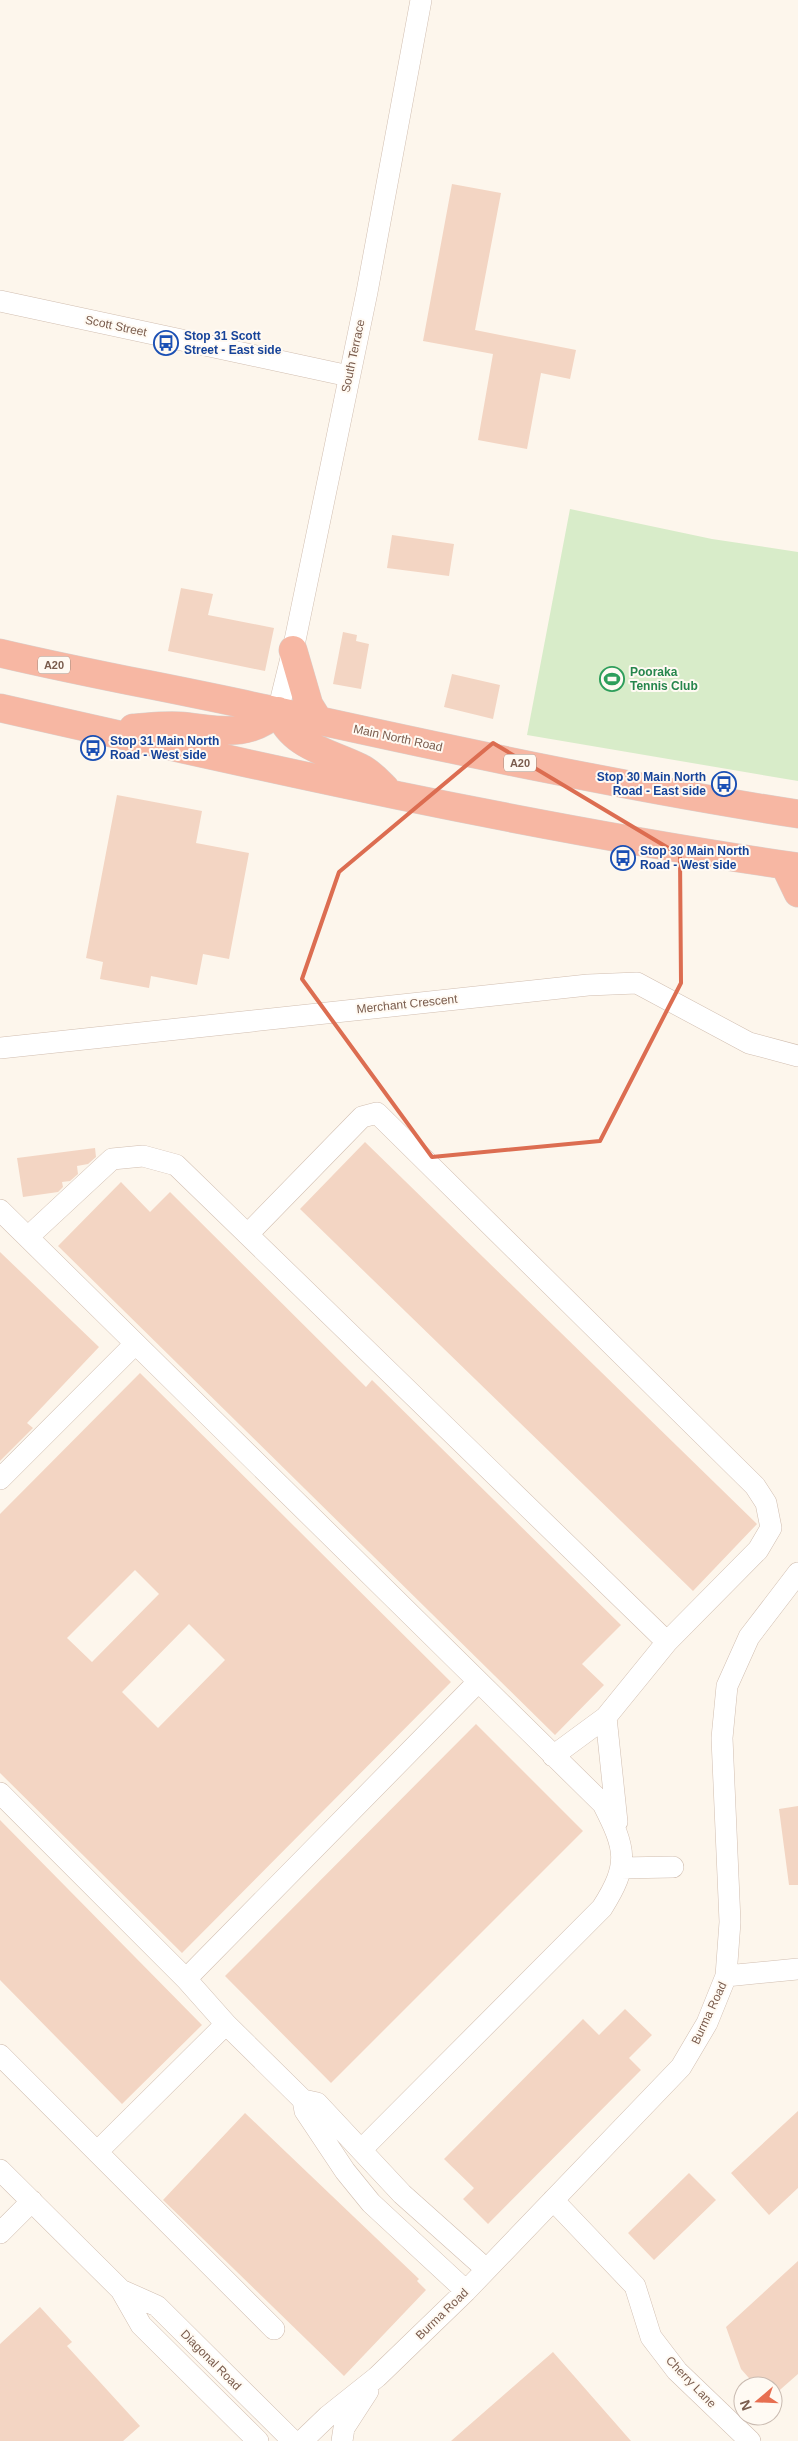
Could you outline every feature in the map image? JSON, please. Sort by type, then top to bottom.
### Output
[{"type":"highway","points":[[294,650],[309,705],[319,721]]},
{"type":"highway","name":"Main North Road","points":[[0,653],[278,711],[394,738],[694,798],[798,814]]},
{"type":"highway","points":[[0,708],[391,793],[604,836],[791,866],[798,893]]},
{"type":"highway","points":[[98,730],[178,726],[223,732],[265,723],[278,711],[285,728],[297,738],[318,750],[363,769],[391,793]]},
{"type":"street","name":"South Terrace","points":[[278,711],[294,650],[367,292],[420,0]]},
{"type":"street","name":"Scott Street","points":[[0,301],[349,376]]},
{"type":"street","name":"Merchant Crescent","points":[[0,1048],[579,986],[636,983],[749,1043],[798,1056]]},
{"type":"street","points":[[248,1234],[362,1118],[377,1113],[755,1486],[766,1503],[771,1528],[758,1550],[667,1642],[606,1717],[553,1756]]},
{"type":"street","points":[[28,1238],[112,1159],[143,1156],[176,1165],[667,1642]]},
{"type":"street","points":[[0,1210],[603,1804],[618,1834]]},
{"type":"street","points":[[0,1479],[135,1344]]},
{"type":"street","name":"Burma Road","points":[[378,2377],[466,2291],[681,2067],[707,2023],[726,1976],[730,1913],[722,1738],[727,1686],[749,1637],[798,1573]]},
{"type":"street","points":[[186,1979],[478,1682]]},
{"type":"street","points":[[362,2149],[602,1908],[618,1883],[621,1868],[606,1717]]},
{"type":"street","points":[[0,1793],[186,1979],[226,2024],[303,2100],[306,2111],[345,2171],[371,2203],[466,2291]]},
{"type":"street","points":[[621,1868],[673,1867]]},
{"type":"street","points":[[726,1976],[798,1968]]},
{"type":"street","points":[[97,2152],[226,2024]]},
{"type":"street","points":[[0,2055],[274,2329]]},
{"type":"street","points":[[303,2100],[317,2103],[402,2194],[486,2269]]},
{"type":"street","name":"Diagonal Road","points":[[0,2170],[121,2290],[141,2324],[258,2441]]},
{"type":"street","name":"Cherry Lane","points":[[553,2200],[635,2286],[651,2337],[677,2371],[750,2441]]},
{"type":"street","points":[[0,2233],[32,2201]]},
{"type":"street","name":"Diagonal Road","points":[[121,2290],[157,2306],[293,2441]]},
{"type":"street","points":[[302,2441],[328,2416],[378,2377]]},
{"type":"street","points":[[342,2441],[344,2428],[378,2377]]},
{"type":"highlighted area","points":[[493,743],[680,855],[681,983],[600,1141],[432,1157],[302,979],[339,872]]},
{"type":"green space","points":[[570,509],[712,539],[798,552],[798,781],[527,735]]},
{"type":"building","points":[[452,184],[501,193],[475,330],[576,350],[570,379],[541,373],[527,449],[478,440],[493,354],[423,341]]},
{"type":"building","points":[[392,535],[454,544],[449,576],[387,568]]},
{"type":"building","points":[[181,588],[213,594],[208,615],[274,628],[265,671],[168,651]]},
{"type":"building","points":[[343,632],[357,635],[356,641],[369,644],[361,689],[333,684]]},
{"type":"building","points":[[452,674],[500,685],[493,719],[444,707]]},
{"type":"building","points":[[117,795],[202,811],[196,843],[249,853],[229,959],[203,954],[197,985],[151,976],[149,988],[100,979],[103,962],[86,958]]},
{"type":"building","points":[[365,1142],[757,1524],[693,1591],[300,1209]]},
{"type":"building","points":[[95,1148],[96,1157],[88,1164],[77,1166],[78,1174],[70,1181],[62,1182],[63,1187],[58,1192],[23,1197],[17,1158]]},
{"type":"building","points":[[121,1182],[150,1212],[170,1192],[366,1387],[372,1380],[621,1625],[582,1664],[604,1685],[555,1735],[58,1246]]},
{"type":"building","points":[[0,1252],[99,1347],[27,1423],[33,1428],[0,1461]]},
{"type":"building","points":[[140,1373],[451,1682],[182,1953],[0,1773],[0,1514]],"holes":[[[135,1570],[159,1594],[92,1662],[67,1638]],[[189,1624],[225,1660],[158,1728],[122,1692]]]},
{"type":"building","points":[[476,1724],[583,1831],[331,2083],[225,1976]]},
{"type":"building","points":[[798,1806],[798,1885],[789,1885],[779,1809]]},
{"type":"building","points":[[0,1820],[202,2025],[122,2104],[0,1980]]},
{"type":"building","points":[[625,2009],[652,2035],[629,2058],[641,2070],[488,2224],[463,2199],[474,2188],[444,2159],[583,2019],[599,2035]]},
{"type":"building","points":[[798,2111],[798,2188],[769,2215],[731,2173]]},
{"type":"building","points":[[245,2113],[419,2279],[417,2281],[426,2290],[344,2376],[163,2200]]},
{"type":"building","points":[[689,2173],[716,2200],[654,2260],[628,2233]]},
{"type":"building","points":[[798,2261],[798,2374],[783,2387],[783,2376],[747,2376],[741,2369],[726,2327]]},
{"type":"building","points":[[40,2307],[72,2342],[67,2346],[140,2426],[123,2441],[0,2441],[0,2344]]},
{"type":"building","points":[[553,2352],[631,2441],[451,2441]]},
{"type":"place","name":"Stop 31 Scott Street - East side","points":[[166,343]]},
{"type":"place","name":"Pooraka Tennis Club","points":[[612,679]]},
{"type":"place","name":"Stop 31 Main North Road - West side","points":[[93,748]]},
{"type":"place","name":"Stop 30 Main North Road - East side","points":[[724,784]]},
{"type":"place","name":"Stop 30 Main North Road - West side","points":[[623,858]]}]
